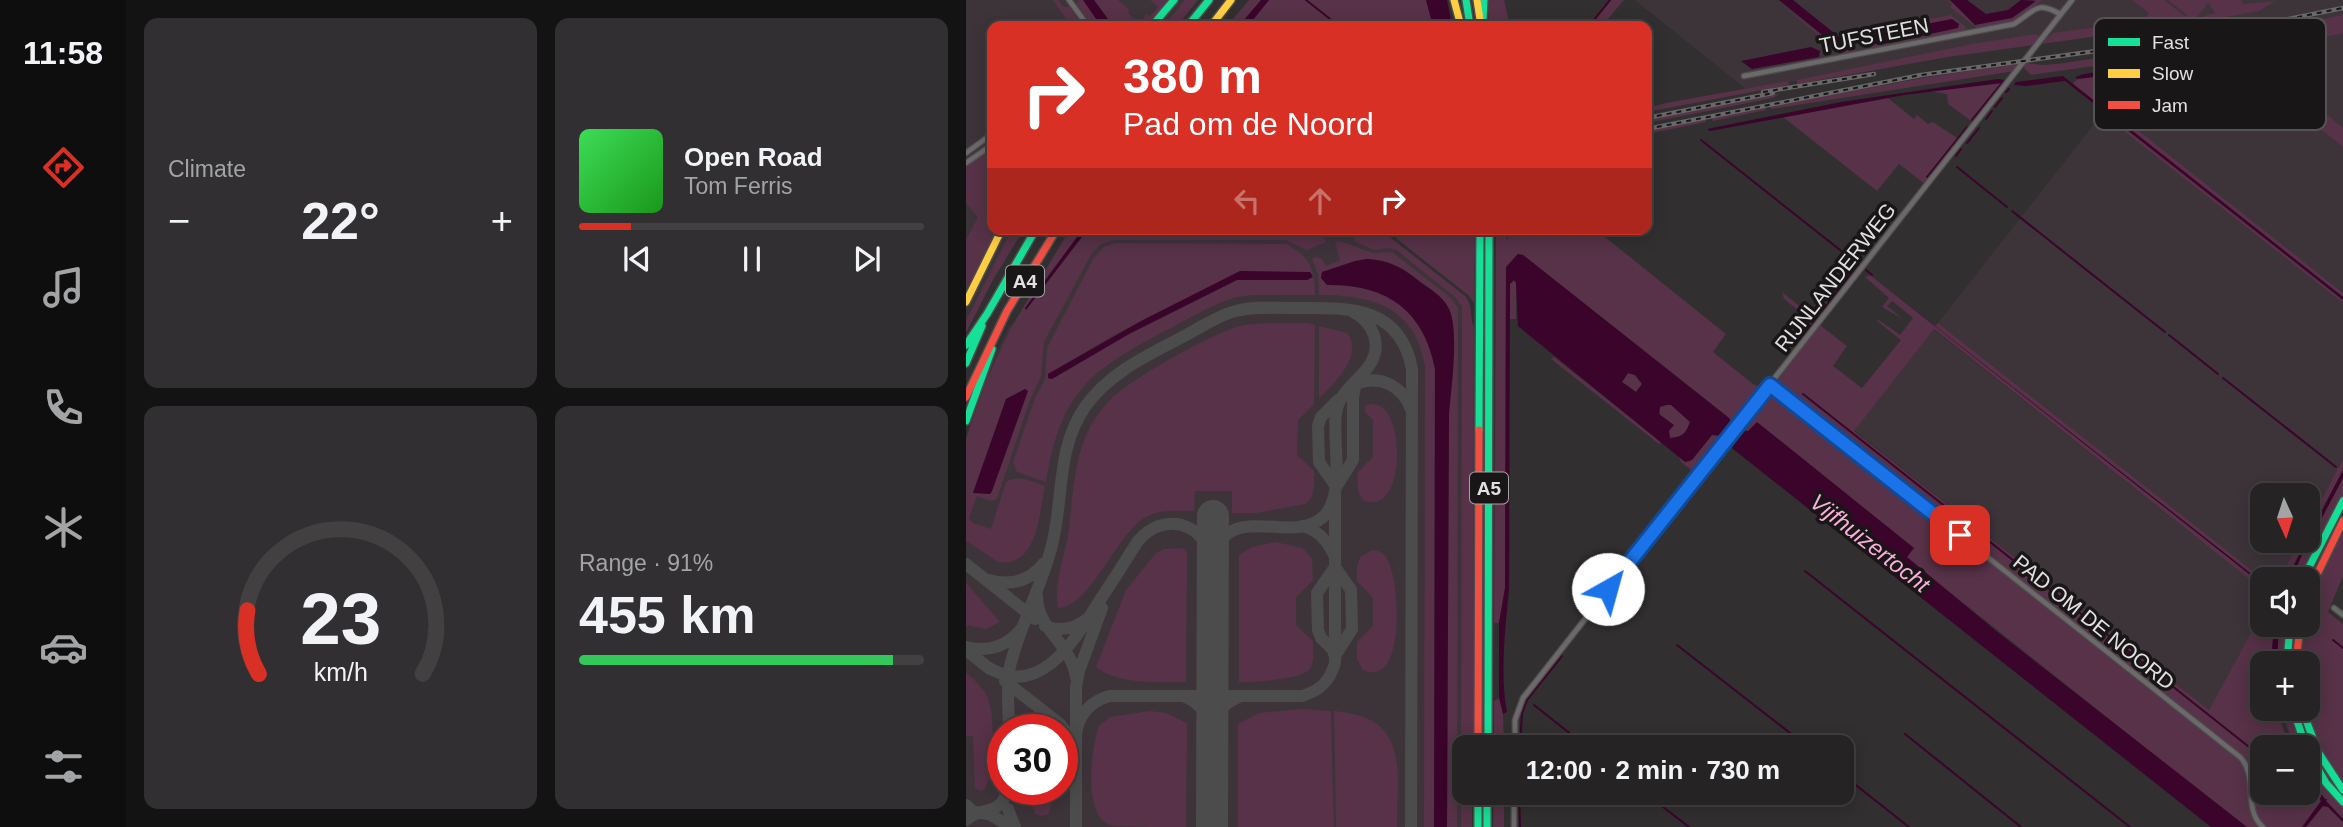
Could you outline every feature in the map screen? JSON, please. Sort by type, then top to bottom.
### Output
[{"type":"main road","points":[[1158,21],[1175,0]]},
{"type":"main road","points":[[1192,21],[1209,0]]},
{"type":"main road","points":[[1215,21],[1231,0]]},
{"type":"main road","points":[[1454,0],[1460,21]]},
{"type":"main road","points":[[1466,0],[1468,21]]},
{"type":"main road","points":[[1477,0],[1481,21]]},
{"type":"main road","points":[[1482,21],[1484,0]]},
{"type":"main road","points":[[966,302],[999,235]]},
{"type":"main road","name":"A4","points":[[966,345],[1033,235]]},
{"type":"main road","name":"A4","points":[[966,397],[1025,281],[1053,235]]},
{"type":"main road","name":"A5","points":[[1478,735],[1480,235]]},
{"type":"main road","name":"A5","points":[[1488,735],[1489,235]]},
{"type":"main road","points":[[966,292],[975,280]]},
{"type":"main road","name":"A4","points":[[966,363],[987,314]]},
{"type":"main road","name":"A4","points":[[966,421],[996,336]]},
{"type":"main road","points":[[2309,567],[2343,500]]},
{"type":"main road","points":[[2320,568],[2343,521]]},
{"type":"main road","points":[[2306,721],[2328,771],[2343,790]]},
{"type":"main road","points":[[2320,773],[2343,802]]},
{"type":"main road","points":[[1478,805],[1478,827]]},
{"type":"main road","points":[[1487,827],[1488,805]]},
{"type":"street","points":[[1069,0],[1084,21]]},
{"type":"street","name":"RIJNLANDERWEG","points":[[1515,735],[1515,720],[1523,698],[2072,0]]},
{"type":"street","name":"TUFSTEEN","points":[[1744,76],[2014,24],[2047,3],[2060,14]]},
{"type":"street","points":[[966,153],[987,138]]},
{"type":"street","points":[[966,163],[987,148]]},
{"type":"street","name":"PAD OM DE NOORD","points":[[1770,385],[2240,757],[2247,766],[2253,815],[2263,827]]},
{"type":"street","points":[[2334,608],[2343,615]]},
{"type":"street","points":[[1514,805],[1514,827]]},
{"type":"shaded area","points":[[966,0],[1191,0],[1174,21],[987,21],[987,235],[1014,235],[966,323]]},
{"type":"shaded area","points":[[1053,0],[1058,0],[1063,7],[1070,7],[1078,21],[1068,21]]},
{"type":"shaded area","points":[[1078,0],[1083,0],[1098,21],[1089,21],[1077,4]]},
{"type":"shaded area","points":[[1094,0],[1118,0],[1134,19],[1109,21]]},
{"type":"shaded area","points":[[1150,0],[1173,0],[1154,21],[1141,21],[1147,14],[1150,16],[1158,7]]},
{"type":"shaded area","points":[[1185,0],[1198,0],[1181,21],[1168,21]]},
{"type":"shaded area","points":[[1249,0],[1261,0],[1243,21],[1231,21]]},
{"type":"shaded area","points":[[1269,0],[1426,0],[1432,21],[1252,21]]},
{"type":"shaded area","points":[[1488,0],[1504,0],[1509,21],[1489,21]]},
{"type":"shaded area","points":[[1609,0],[1624,0],[1606,21],[1591,21]]},
{"type":"shaded area","points":[[1635,0],[2343,0],[2343,140],[2326,127],[2326,18],[2094,18],[2094,35],[2040,41],[1746,89]]},
{"type":"shaded area","points":[[1776,0],[1841,50],[1850,50],[1844,43],[1847,41],[1857,52],[1843,55]]},
{"type":"shaded area","points":[[1947,0],[1955,4],[1975,25],[2042,0],[2016,20],[1977,28],[1950,7],[1952,4]]},
{"type":"shaded area","points":[[2132,0],[2164,0],[2186,17],[2187,15],[2168,0],[2242,0],[2243,4],[2275,1],[2259,11],[2219,18],[2204,16],[2215,13],[2208,3],[2197,18],[2145,18],[2149,13]]},
{"type":"shaded area","points":[[1951,15],[1966,27],[1964,31],[1874,49],[1864,41],[1864,37],[1872,29]]},
{"type":"shaded area","points":[[2343,15],[2343,33],[2326,37],[2326,18]]},
{"type":"shaded area","points":[[2094,28],[2094,37],[2041,44],[2053,33]]},
{"type":"shaded area","points":[[2036,34],[2040,37],[2034,45],[1948,57],[1797,84],[1797,80],[1792,81],[1972,44]]},
{"type":"shaded area","points":[[2094,58],[2094,66],[2031,75],[2023,67],[2026,63],[2065,63]]},
{"type":"shaded area","points":[[2021,63],[2015,71],[1771,109],[1771,106],[1922,78]]},
{"type":"shaded area","points":[[2094,77],[2094,101],[2072,84],[2078,79]]},
{"type":"shaded area","points":[[1788,81],[1789,85],[1652,111],[1652,107]]},
{"type":"shaded area","points":[[2002,83],[2000,90],[1974,123],[1948,104],[1947,94],[1930,91]]},
{"type":"shaded area","points":[[1780,94],[1773,98],[1652,122],[1652,119]]},
{"type":"shaded area","points":[[1888,98],[1914,119],[1917,115],[1928,124],[1933,122],[1960,140],[1925,184],[1899,164],[1877,191],[1783,117]]},
{"type":"shaded area","points":[[1765,107],[1766,110],[1713,121],[1712,118],[1706,119]]},
{"type":"shaded area","points":[[2326,114],[2343,128],[2343,147],[2322,130],[2326,130]]},
{"type":"shaded area","points":[[1706,119],[1706,122],[1652,133],[1652,130]]},
{"type":"shaded area","points":[[2094,124],[2094,130],[2122,130],[2343,303],[2343,459],[2320,502],[2320,483],[2250,483],[2250,553],[2293,553],[2286,567],[2250,569],[1938,323]]},
{"type":"shaded area","points":[[2122,130],[2128,130],[2343,300],[2343,303]]},
{"type":"shaded area","points":[[2131,130],[2138,130],[2343,293],[2343,297]]},
{"type":"shaded area","points":[[2138,130],[2322,130],[2343,147],[2343,293]]},
{"type":"shaded area","points":[[987,152],[987,235],[996,235],[966,289],[966,240],[978,217],[966,203],[966,166]]},
{"type":"shaded area","points":[[1009,235],[1020,235],[966,333],[966,321]]},
{"type":"shaded area","points":[[1066,235],[1079,235],[1036,292],[1083,235],[1323,235],[1326,242],[1307,250],[1286,240],[1114,240],[1101,244],[1092,253],[1044,342],[1041,376],[1030,400],[997,499],[991,501],[977,496],[969,518],[973,523],[991,529],[1006,482],[1026,480],[1045,486],[1038,523],[1029,548],[1011,562],[998,562],[966,541],[966,439],[987,379],[1011,328]],"holes":[[[1025,389],[1022,406],[990,494],[973,492],[1006,399]]]},
{"type":"shaded area","points":[[1082,235],[1376,235],[1463,302],[1462,735],[1452,735],[1452,805],[1462,805],[1462,827],[966,827],[966,438],[979,390],[1009,327],[1020,318]]},
{"type":"shaded area","points":[[1355,235],[1390,235],[1465,296],[1474,327],[1473,735],[1461,735],[1462,307],[1455,297],[1396,250],[1374,250],[1354,241]]},
{"type":"shaded area","points":[[1395,235],[1475,235],[1474,303],[1468,295]]},
{"type":"shaded area","points":[[1496,235],[1506,235],[1507,241],[1509,235],[1602,235],[1726,334],[1713,352],[1753,384],[1764,389],[1733,427],[1729,418],[1523,255],[1518,254],[1506,267],[1505,588],[1499,623],[1494,623]]},
{"type":"shaded area","points":[[1339,241],[1373,253],[1392,252],[1451,298],[1458,308],[1457,735],[1452,735],[1452,805],[1457,805],[1457,827],[1447,827],[1449,414],[1454,343],[1452,317],[1445,303],[1434,292],[1406,271],[1388,262],[1368,259],[1322,272],[1327,285],[1367,289],[1399,304],[1412,316],[1422,331],[1435,369],[1434,827],[1424,827],[1425,366],[1412,330],[1401,317],[1388,308],[1356,298],[1319,295],[1318,275],[1312,259],[1322,259],[1326,266],[1340,260],[1335,243]]},
{"type":"shaded area","points":[[1115,243],[1287,244],[1310,265],[1314,278],[1315,295],[1252,295],[1233,298],[1198,313],[1116,359],[1082,388],[1070,405],[1052,451],[1046,482],[1017,472],[1013,462],[1035,398],[1045,379],[1047,348],[1093,259],[1104,247]],"holes":[[[1240,271],[1310,272],[1313,275],[1308,280],[1237,280],[1129,334],[1048,379],[1048,374],[1116,334]]]},
{"type":"shaded area","points":[[1870,275],[1935,326],[1938,323],[2250,569],[2250,573],[2066,429],[2250,575],[2250,580],[1934,329],[1854,431],[2209,710],[2250,635],[2250,637],[2273,637],[2272,651],[2250,651],[2250,721],[2280,721],[2286,735],[2250,735],[2250,805],[2320,805],[2320,800],[2322,806],[2328,807],[2343,822],[2343,827],[2245,827],[1748,432],[1736,432],[1820,325],[1847,346],[1833,366],[1862,388],[1901,340],[1877,321],[1900,335],[1913,318],[1892,301],[1887,306],[1903,319],[1882,307],[1889,298],[1865,277]]},
{"type":"shaded area","points":[[1514,280],[1516,319],[1510,319],[1510,284]]},
{"type":"shaded area","points":[[1782,292],[1817,320],[1809,329],[1804,325],[1809,319],[1784,299]]},
{"type":"shaded area","points":[[1252,324],[1315,325],[1314,404],[1298,420],[1297,455],[1314,471],[1314,489],[1309,501],[1256,513],[1232,513],[1232,491],[1195,491],[1194,511],[1163,512],[1146,517],[1125,537],[1082,595],[1070,604],[1058,608],[1058,579],[1081,449],[1091,425],[1107,403],[1135,380],[1231,329]]},
{"type":"shaded area","points":[[1319,326],[1347,333],[1352,350],[1345,369],[1319,399]]},
{"type":"shaded area","points":[[1933,329],[2250,580],[2250,636],[2210,711],[1854,430]]},
{"type":"shaded area","points":[[1554,357],[1661,442],[1659,444],[1551,359]]},
{"type":"shaded area","points":[[1628,373],[1635,375],[1642,384],[1636,392],[1622,382]]},
{"type":"shaded area","points":[[1371,404],[1383,408],[1391,420],[1396,438],[1394,477],[1388,493],[1377,501],[1363,500],[1358,491],[1357,473],[1373,457],[1373,420],[1365,412],[1365,406]]},
{"type":"shaded area","points":[[1671,404],[1690,422],[1683,434],[1670,438],[1659,407]]},
{"type":"shaded area","points":[[1712,435],[1724,436],[1695,473],[1681,462],[1679,457],[1685,462],[1690,461]]},
{"type":"shaded area","points":[[2343,459],[2343,470],[2320,513],[2320,502]]},
{"type":"shaded area","points":[[2343,478],[2343,496],[2320,541],[2320,521]]},
{"type":"shaded area","points":[[2343,528],[2343,576],[2328,612],[2343,624],[2341,783],[2320,747],[2320,735],[2314,735],[2309,721],[2320,721],[2320,651],[2301,651],[2301,637],[2320,637],[2320,572]]},
{"type":"shaded area","points":[[1276,542],[1302,548],[1312,558],[1313,581],[1296,597],[1296,625],[1313,641],[1313,663],[1310,669],[1297,676],[1239,682],[1239,555],[1252,547]]},
{"type":"shaded area","points":[[1183,548],[1187,553],[1186,682],[1127,680],[1096,667],[1126,590],[1156,553],[1164,549]]},
{"type":"shaded area","points":[[1372,550],[1386,557],[1395,586],[1397,607],[1393,649],[1387,664],[1377,672],[1363,670],[1357,659],[1357,642],[1373,626],[1373,598],[1357,581],[1357,566],[1360,557]]},
{"type":"shaded area","points":[[2293,553],[2299,553],[2293,567],[2286,567]]},
{"type":"shaded area","points":[[2303,553],[2314,553],[2307,567],[2297,567]]},
{"type":"shaded area","points":[[966,583],[1000,622],[986,629],[966,625]]},
{"type":"shaded area","points":[[2278,637],[2286,637],[2285,651],[2278,651]]},
{"type":"shaded area","points":[[966,672],[986,694],[991,714],[987,714],[987,785],[982,791],[975,786],[973,736],[966,736]]},
{"type":"shaded area","points":[[1499,698],[1504,735],[1494,735],[1494,701]]},
{"type":"shaded area","points":[[1302,709],[1331,711],[1334,827],[1238,827],[1238,724],[1259,713]]},
{"type":"shaded area","points":[[1150,711],[1166,713],[1187,723],[1186,827],[1114,826],[1104,821],[1097,811],[1091,782],[1093,750],[1099,726],[1110,717]]},
{"type":"shaded area","points":[[1334,711],[1359,715],[1376,723],[1387,735],[1394,749],[1397,766],[1397,827],[1336,827]]},
{"type":"shaded area","points":[[2285,721],[2294,721],[2299,735],[2290,735]]},
{"type":"shaded area","points":[[2320,775],[2343,806],[2343,819],[2320,793]]},
{"type":"shaded area","points":[[1032,805],[1051,805],[1049,814],[1035,814]]},
{"type":"shaded area","points":[[1461,805],[1472,805],[1472,827],[1461,827]]},
{"type":"shaded area","points":[[1494,805],[1504,805],[1504,827],[1493,827]]},
{"type":"water","points":[[1083,0],[1094,0],[1109,21],[1098,21]]},
{"type":"water","points":[[1261,0],[1269,0],[1252,21],[1243,21]]},
{"type":"water","points":[[1426,0],[1447,0],[1451,21],[1432,21]]},
{"type":"water","points":[[1779,0],[1793,0],[1844,41],[1851,50],[1841,50]]},
{"type":"water","points":[[1950,0],[1967,0],[1986,14],[2008,10],[2021,0],[2036,1],[2012,18],[1975,25]]},
{"type":"water","points":[[1952,19],[1959,24],[1958,28],[1879,45],[1867,41],[1870,35]]},
{"type":"water","points":[[1811,47],[1820,51],[1819,57],[1752,69],[1741,61]]},
{"type":"water","points":[[2094,72],[2094,77],[2075,77]]},
{"type":"water","points":[[2063,76],[2094,100],[2094,104],[2065,81],[2026,86],[2014,85],[2016,82]]},
{"type":"water","points":[[2005,80],[2002,83],[1904,95],[1710,131],[1707,129],[1841,102]]},
{"type":"water","points":[[2127,130],[2131,130],[2343,297],[2343,300]]},
{"type":"water","points":[[1079,235],[1083,235],[1026,310]]},
{"type":"water","name":"Vijfhuizertocht","points":[[1518,254],[1523,255],[1729,418],[1736,430],[1748,431],[1757,422],[1914,548],[1907,557],[1995,630],[2247,827],[2211,827],[1733,449],[1725,436],[1712,435],[1692,460],[1685,462],[1518,326],[1514,280],[1510,284],[1509,591],[1504,668],[1507,712],[1503,714],[1499,697],[1499,623],[1505,588],[1506,267]],"holes":[[[1628,373],[1635,375],[1642,384],[1636,392],[1622,382]],[[1671,405],[1690,422],[1681,435],[1670,438],[1669,431],[1674,425],[1659,414],[1660,407]]]},
{"type":"water","points":[[1367,259],[1395,266],[1436,293],[1448,307],[1454,329],[1449,414],[1447,827],[1434,827],[1435,369],[1422,331],[1412,316],[1399,304],[1367,289],[1327,285],[1321,278],[1322,272]]},
{"type":"water","points":[[1240,271],[1310,272],[1313,277],[1307,280],[1237,280],[1129,334],[1052,379],[1048,378],[1048,374],[1141,321]]},
{"type":"water","points":[[1870,275],[2250,573],[2250,575]]},
{"type":"water","points":[[1025,389],[1028,391],[992,491],[990,494],[973,493],[1006,399]]},
{"type":"water","points":[[2343,470],[2343,478],[2320,521],[2320,515]]},
{"type":"water","points":[[2300,553],[2303,553],[2297,567],[2293,567]]},
{"type":"water","points":[[2273,637],[2278,637],[2278,651],[2272,651]]},
{"type":"water","points":[[2320,792],[2343,822],[2328,807],[2323,806],[2306,827],[2302,827],[2320,805]]},
{"type":"waterway","points":[[1306,0],[1333,21]]},
{"type":"waterway","points":[[1593,21],[1610,0]]},
{"type":"waterway","points":[[1972,120],[2002,83]]},
{"type":"waterway","points":[[2006,92],[2009,89]]},
{"type":"waterway","points":[[1995,107],[2002,98]]},
{"type":"waterway","points":[[1986,119],[1992,111]]},
{"type":"waterway","points":[[1927,177],[1967,127]]},
{"type":"waterway","points":[[1967,143],[1979,128]]},
{"type":"waterway","points":[[1701,140],[1859,265]]},
{"type":"waterway","points":[[1956,156],[1961,149]]},
{"type":"waterway","points":[[1957,167],[2007,207]]},
{"type":"waterway","points":[[2012,211],[2165,332]]},
{"type":"waterway","points":[[1822,311],[1858,265]]},
{"type":"waterway","points":[[1866,270],[1872,275]]},
{"type":"waterway","points":[[1796,344],[1818,317]]},
{"type":"waterway","points":[[2169,335],[2218,374]]},
{"type":"waterway","points":[[2223,378],[2336,467]]},
{"type":"waterway","points":[[1803,394],[2052,591]]},
{"type":"waterway","points":[[1805,571],[2130,827]]},
{"type":"waterway","points":[[2056,594],[2250,748]]},
{"type":"waterway","points":[[2333,640],[2343,648]]},
{"type":"waterway","points":[[1677,645],[1793,735]]},
{"type":"waterway","points":[[1521,735],[1522,713],[1527,700],[1562,656]]},
{"type":"waterway","points":[[1534,705],[1572,735]]},
{"type":"waterway","points":[[1905,734],[2021,827]]},
{"type":"waterway","points":[[1854,784],[1909,827]]},
{"type":"waterway","points":[[1519,805],[1520,827]]},
{"type":"waterway","points":[[1661,805],[1689,827]]},
{"type":"taxiway","points":[[1009,714],[1010,666],[1052,545],[1069,440],[1085,407],[1095,394],[1132,365],[1211,321],[1243,309],[1333,308],[1368,314],[1383,321],[1396,332],[1406,348],[1412,369],[1411,827]]},
{"type":"taxiway","points":[[1213,558],[1221,540],[1232,531],[1246,527],[1310,525],[1323,517],[1330,508],[1336,483],[1335,425],[1339,402],[1368,368],[1376,348],[1370,327],[1353,312]]},
{"type":"taxiway","points":[[1356,384],[1373,380],[1389,384],[1402,394],[1411,409]]},
{"type":"taxiway","points":[[1336,487],[1353,460],[1353,397],[1356,382]]},
{"type":"taxiway","points":[[1335,485],[1319,462],[1318,426],[1321,417],[1338,400]]},
{"type":"taxiway","points":[[1078,726],[1086,710],[1109,696],[1302,696],[1323,684],[1335,663],[1335,492]]},
{"type":"taxiway","points":[[986,666],[1005,675],[1023,676],[1039,671],[1054,661],[1080,631],[1138,541],[1159,526],[1181,525],[1191,529],[1200,536],[1213,558]]},
{"type":"taxiway","points":[[1302,526],[1321,536],[1334,555]]},
{"type":"taxiway","points":[[989,580],[1020,580],[1033,574],[1044,563]]},
{"type":"taxiway","points":[[966,564],[1035,619]]},
{"type":"taxiway","points":[[1335,567],[1317,593],[1318,630],[1335,656]]},
{"type":"taxiway","points":[[1335,567],[1351,590],[1352,629],[1335,656]]},
{"type":"taxiway","points":[[1037,595],[1042,618],[1067,654],[1076,677]]},
{"type":"taxiway","points":[[1076,827],[1076,687],[1079,671],[1102,608]]},
{"type":"taxiway","points":[[1045,626],[1067,628],[1087,619]]},
{"type":"taxiway","points":[[966,647],[982,649],[1004,644],[1022,628]]},
{"type":"taxiway","points":[[966,650],[990,669]]},
{"type":"taxiway","points":[[1005,681],[1047,714]]},
{"type":"taxiway","points":[[1185,697],[1195,702],[1202,710],[1211,730]]},
{"type":"taxiway","points":[[1212,733],[1220,711],[1239,697]]},
{"type":"taxiway","points":[[966,805],[972,811],[991,815],[1011,827]]},
{"type":"taxiway","points":[[966,820],[999,805]]},
{"type":"taxiway","points":[[1008,809],[1015,827]]},
{"type":"runway","points":[[1212,827],[1213,516]]},
{"type":"railway","points":[[2293,18],[2343,8]]},
{"type":"railway","points":[[1652,128],[1921,75],[2094,51]]},
{"type":"railway","points":[[1763,92],[1874,74]]},
{"type":"railway","points":[[1652,117],[1773,93]]},
{"type":"traffic: fast","points":[[1156,21],[1174,0]]},
{"type":"traffic: fast","points":[[1192,21],[1209,0]]},
{"type":"traffic: fast","points":[[1466,0],[1469,21]]},
{"type":"traffic: fast","points":[[1483,20],[1484,0]]},
{"type":"traffic: fast","points":[[966,345],[1033,235]]},
{"type":"traffic: fast","points":[[1479,430],[1480,235]]},
{"type":"traffic: fast","points":[[1488,735],[1489,235]]},
{"type":"traffic: fast","points":[[966,363],[982,326]]},
{"type":"traffic: fast","points":[[966,421],[992,349]]},
{"type":"traffic: fast","points":[[2309,567],[2343,501]]},
{"type":"traffic: fast","points":[[2288,651],[2289,637]]},
{"type":"traffic: fast","points":[[2297,721],[2302,735]]},
{"type":"traffic: fast","points":[[2306,721],[2318,752],[2343,790]]},
{"type":"traffic: fast","points":[[2320,773],[2343,802]]},
{"type":"traffic: fast","points":[[1478,805],[1478,827]]},
{"type":"traffic: fast","points":[[1487,805],[1487,827]]},
{"type":"traffic: slow","points":[[1215,21],[1231,0]]},
{"type":"traffic: slow","points":[[1454,0],[1460,21]]},
{"type":"traffic: slow","points":[[1477,0],[1480,21]]},
{"type":"traffic: slow","points":[[966,302],[999,235]]},
{"type":"traffic: jam","points":[[966,397],[1007,311],[1053,235]]},
{"type":"traffic: jam","points":[[1478,735],[1479,430]]},
{"type":"traffic: jam","points":[[2320,568],[2343,521]]},
{"type":"traffic: jam","points":[[2297,651],[2299,637]]},
{"type":"route","points":[[1608,589],[1770,385],[1960,535]]}]
